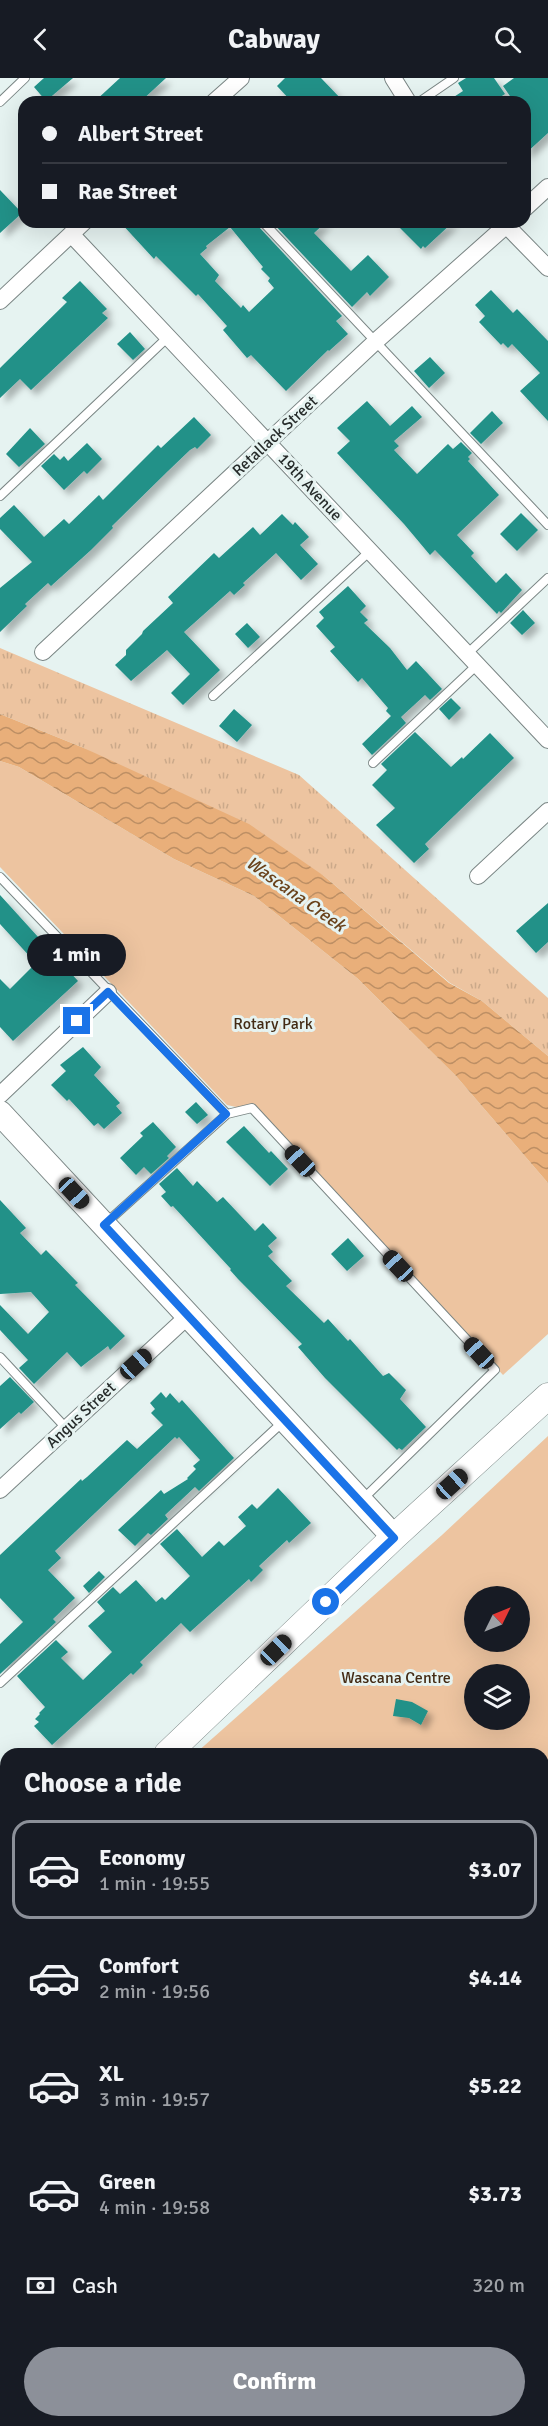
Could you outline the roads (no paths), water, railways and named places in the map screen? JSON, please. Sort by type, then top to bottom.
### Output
[{"type":"main road","points":[[173,1748],[420,1513],[548,1395]]},
{"type":"street","points":[[221,96],[241,78]]},
{"type":"street","points":[[393,78],[404,96]]},
{"type":"street","points":[[531,203],[548,187]]},
{"type":"street","points":[[0,300],[78,228]]},
{"type":"street","name":"Retallack Street","points":[[43,652],[500,228]]},
{"type":"street","points":[[511,228],[548,268]]},
{"type":"street","name":"19th Avenue","points":[[71,234],[548,740]]},
{"type":"street","points":[[478,876],[548,811]]},
{"type":"street","points":[[0,1095],[108,992]]},
{"type":"street","points":[[0,1113],[394,1538]]},
{"type":"street","name":"Angus Street","points":[[0,1490],[188,1316]]},
{"type":"lane","points":[[0,102],[25,78]]},
{"type":"lane","points":[[428,96],[454,78]]},
{"type":"lane","points":[[269,228],[548,525]]},
{"type":"lane","points":[[0,496],[168,337]]},
{"type":"lane","points":[[213,696],[370,551]]},
{"type":"lane","points":[[373,763],[548,578]]},
{"type":"lane","points":[[0,877],[226,1114]]},
{"type":"lane","points":[[104,1225],[226,1114],[252,1108],[495,1370],[360,1501]]},
{"type":"lane","points":[[0,1357],[66,1428]]},
{"type":"lane","points":[[0,1683],[285,1420]]},
{"type":"water","name":"Wascana Creek","points":[[0,714],[84,748],[249,824],[324,876],[449,983],[482,1001],[548,1056],[548,1183],[456,1076],[357,978],[254,896],[174,859],[19,767],[0,761]]},
{"type":"park label","name":"Rotary Park","points":[[273,1024]]},
{"type":"park label","name":"Wascana Centre","points":[[396,1678]]}]
